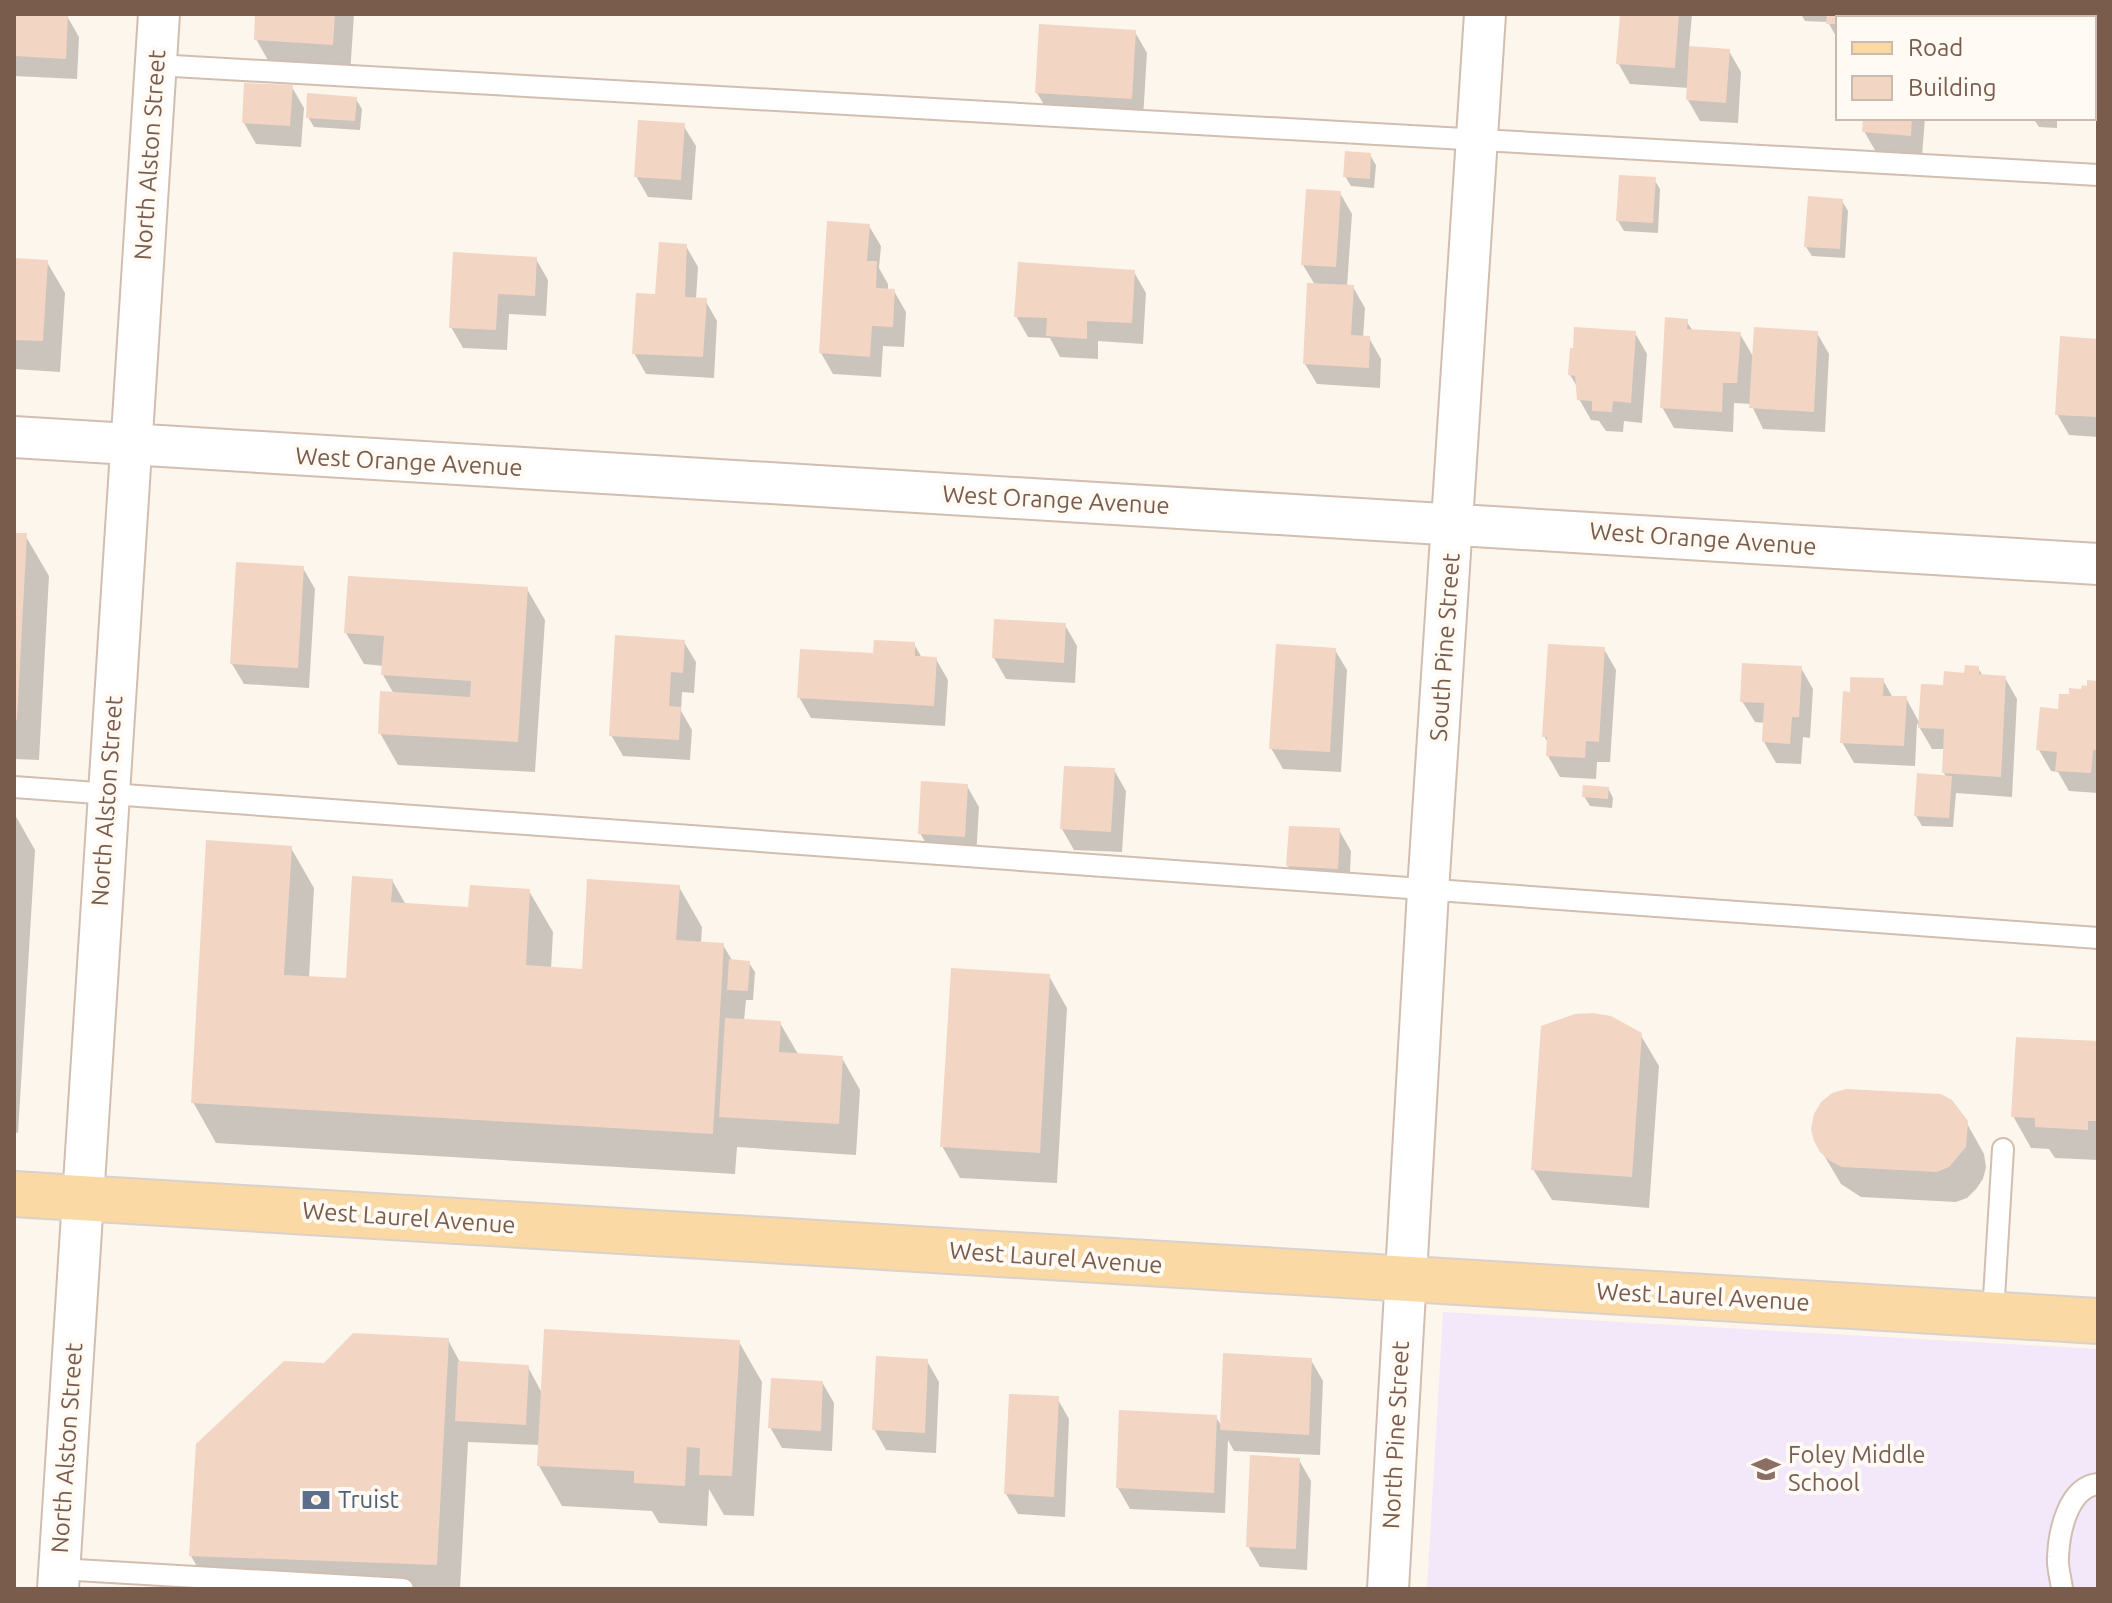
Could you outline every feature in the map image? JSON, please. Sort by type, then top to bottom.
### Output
[{"type":"main road","name":"West Laurel Avenue","points":[[14,1194],[2098,1321]]},
{"type":"street","name":"North Alston Street","points":[[58,1579],[159,14]]},
{"type":"street","name":"South Pine Street","points":[[1404,1280],[1485,14]]},
{"type":"street","name":"West Orange Avenue","points":[[14,437],[2098,564]]},
{"type":"street","name":"North Pine Street","points":[[1388,1589],[1404,1280]]},
{"type":"lane","points":[[156,65],[2098,175]]},
{"type":"lane","points":[[14,787],[2098,938]]},
{"type":"lane","points":[[1993,1314],[2003,1149]]},
{"type":"lane","points":[[2062,1589],[2057,1559],[2064,1519],[2077,1494],[2098,1484]]},
{"type":"lane","points":[[58,1579],[403,1589]]},
{"type":"shaded area","name":"Foley Middle School","points":[[1443,1312],[2098,1349],[2098,1589],[1427,1589]]},
{"type":"building","points":[[14,14],[68,14],[66,59],[14,56]]},
{"type":"building","points":[[255,14],[335,14],[333,45],[254,40]]},
{"type":"building","points":[[1620,14],[1679,14],[1675,68],[1616,64]]},
{"type":"building","points":[[1827,14],[1861,14],[1836,16],[1836,24],[1826,24]]},
{"type":"building","points":[[1039,24],[1136,30],[1132,99],[1035,93]]},
{"type":"building","points":[[1689,46],[1730,49],[1726,103],[1686,100]]},
{"type":"building","points":[[244,83],[293,85],[290,126],[242,123]]},
{"type":"building","points":[[307,93],[357,97],[355,121],[306,118]]},
{"type":"building","points":[[638,120],[685,123],[681,180],[634,177]]},
{"type":"building","points":[[1863,120],[1912,120],[1911,136],[1862,132]]},
{"type":"building","points":[[1345,151],[1371,153],[1370,179],[1343,177]]},
{"type":"building","points":[[1619,175],[1656,177],[1653,223],[1616,221]]},
{"type":"building","points":[[1306,189],[1341,191],[1336,267],[1301,265]]},
{"type":"building","points":[[1808,196],[1843,199],[1840,249],[1804,247]]},
{"type":"building","points":[[827,221],[870,224],[867,261],[877,261],[876,288],[895,289],[893,327],[872,326],[870,357],[819,353]]},
{"type":"building","points":[[659,242],[687,244],[685,297],[707,298],[703,357],[632,354],[636,293],[655,294]]},
{"type":"building","points":[[453,252],[537,257],[535,296],[498,294],[496,330],[449,328]]},
{"type":"building","points":[[14,258],[48,260],[43,341],[14,340]]},
{"type":"building","points":[[1018,262],[1135,270],[1132,323],[1087,321],[1087,339],[1046,336],[1047,318],[1014,317]]},
{"type":"building","points":[[1307,283],[1354,285],[1351,335],[1370,336],[1369,368],[1303,364]]},
{"type":"building","points":[[1665,317],[1688,319],[1687,329],[1741,332],[1737,383],[1723,383],[1722,412],[1660,408]]},
{"type":"building","points":[[1574,327],[1636,331],[1631,403],[1613,401],[1612,412],[1592,411],[1592,401],[1577,400],[1575,376],[1568,375]]},
{"type":"building","points":[[1754,327],[1818,331],[1814,412],[1749,408]]},
{"type":"building","points":[[2060,336],[2098,339],[2098,417],[2055,415]]},
{"type":"building","points":[[14,533],[27,533],[17,720],[14,720]]},
{"type":"building","points":[[236,562],[304,566],[298,668],[230,664]]},
{"type":"building","points":[[348,576],[528,587],[518,742],[378,734],[380,691],[470,697],[471,681],[381,675],[384,636],[344,633]]},
{"type":"building","points":[[994,619],[1066,623],[1064,663],[992,658]]},
{"type":"building","points":[[615,635],[685,640],[683,673],[671,672],[669,706],[681,707],[679,740],[609,736]]},
{"type":"building","points":[[874,640],[915,642],[915,656],[937,657],[934,706],[797,698],[800,649],[873,653]]},
{"type":"building","points":[[1276,644],[1336,648],[1330,752],[1269,749]]},
{"type":"building","points":[[1548,644],[1605,647],[1599,742],[1586,741],[1585,758],[1546,756],[1547,737],[1542,737]]},
{"type":"building","points":[[1742,663],[1802,666],[1799,717],[1792,717],[1790,744],[1762,742],[1764,703],[1740,702]]},
{"type":"building","points":[[1965,665],[1979,666],[1979,674],[2006,676],[2001,777],[1942,773],[1944,729],[1918,728],[1921,684],[1943,685],[1944,671],[1964,673]]},
{"type":"building","points":[[1850,677],[1884,678],[1883,696],[1907,696],[1904,746],[1840,743],[1843,691],[1850,692]]},
{"type":"building","points":[[2087,680],[2098,681],[2098,750],[2093,750],[2091,773],[2055,771],[2057,752],[2036,750],[2040,707],[2058,709],[2059,694],[2069,694],[2069,688],[2087,686]]},
{"type":"building","points":[[1064,766],[1115,768],[1111,832],[1060,829]]},
{"type":"building","points":[[1917,773],[1952,776],[1949,818],[1914,816]]},
{"type":"building","points":[[921,781],[968,784],[965,837],[918,834]]},
{"type":"building","points":[[1583,785],[1609,787],[1608,799],[1582,797]]},
{"type":"building","points":[[1289,826],[1340,828],[1338,869],[1286,866]]},
{"type":"building","points":[[206,840],[292,846],[284,975],[346,978],[352,876],[393,879],[391,902],[468,907],[470,885],[530,889],[526,965],[582,969],[587,879],[680,885],[676,940],[724,943],[713,1134],[191,1103]]},
{"type":"building","points":[[729,959],[750,961],[748,991],[727,990]]},
{"type":"building","points":[[951,968],[1050,974],[1040,1153],[940,1147]]},
{"type":"building","points":[[1575,1014],[1611,1016],[1642,1033],[1632,1177],[1531,1170],[1541,1026]]},
{"type":"building","points":[[725,1018],[781,1021],[779,1052],[843,1056],[839,1124],[719,1117]]},
{"type":"building","points":[[2016,1037],[2098,1041],[2098,1121],[2088,1121],[2088,1130],[2035,1127],[2035,1118],[2011,1117]]},
{"type":"building","points":[[1846,1089],[1941,1094],[1952,1100],[1968,1121],[1966,1147],[1949,1167],[1937,1172],[1842,1167],[1820,1152],[1811,1129],[1821,1102],[1832,1093]]},
{"type":"building","points":[[544,1329],[740,1340],[732,1476],[699,1475],[700,1448],[687,1447],[685,1486],[634,1483],[634,1471],[537,1466]]},
{"type":"building","name":"Truist","points":[[353,1333],[449,1338],[437,1565],[189,1556],[196,1444],[284,1361],[324,1363]]},
{"type":"building","points":[[1223,1353],[1312,1358],[1309,1435],[1220,1430]]},
{"type":"building","points":[[876,1356],[928,1359],[925,1433],[872,1430]]},
{"type":"building","points":[[458,1361],[529,1365],[526,1425],[455,1421]]},
{"type":"building","points":[[771,1378],[823,1381],[821,1431],[768,1428]]},
{"type":"building","points":[[1009,1394],[1059,1396],[1054,1497],[1004,1494]]},
{"type":"building","points":[[1119,1410],[1217,1415],[1214,1493],[1116,1488]]},
{"type":"building","points":[[1250,1455],[1300,1458],[1296,1549],[1246,1547]]},
{"type":"place","name":"Foley Middle School","points":[[1766,1469]]},
{"type":"place","name":"Truist","points":[[316,1500]]}]
